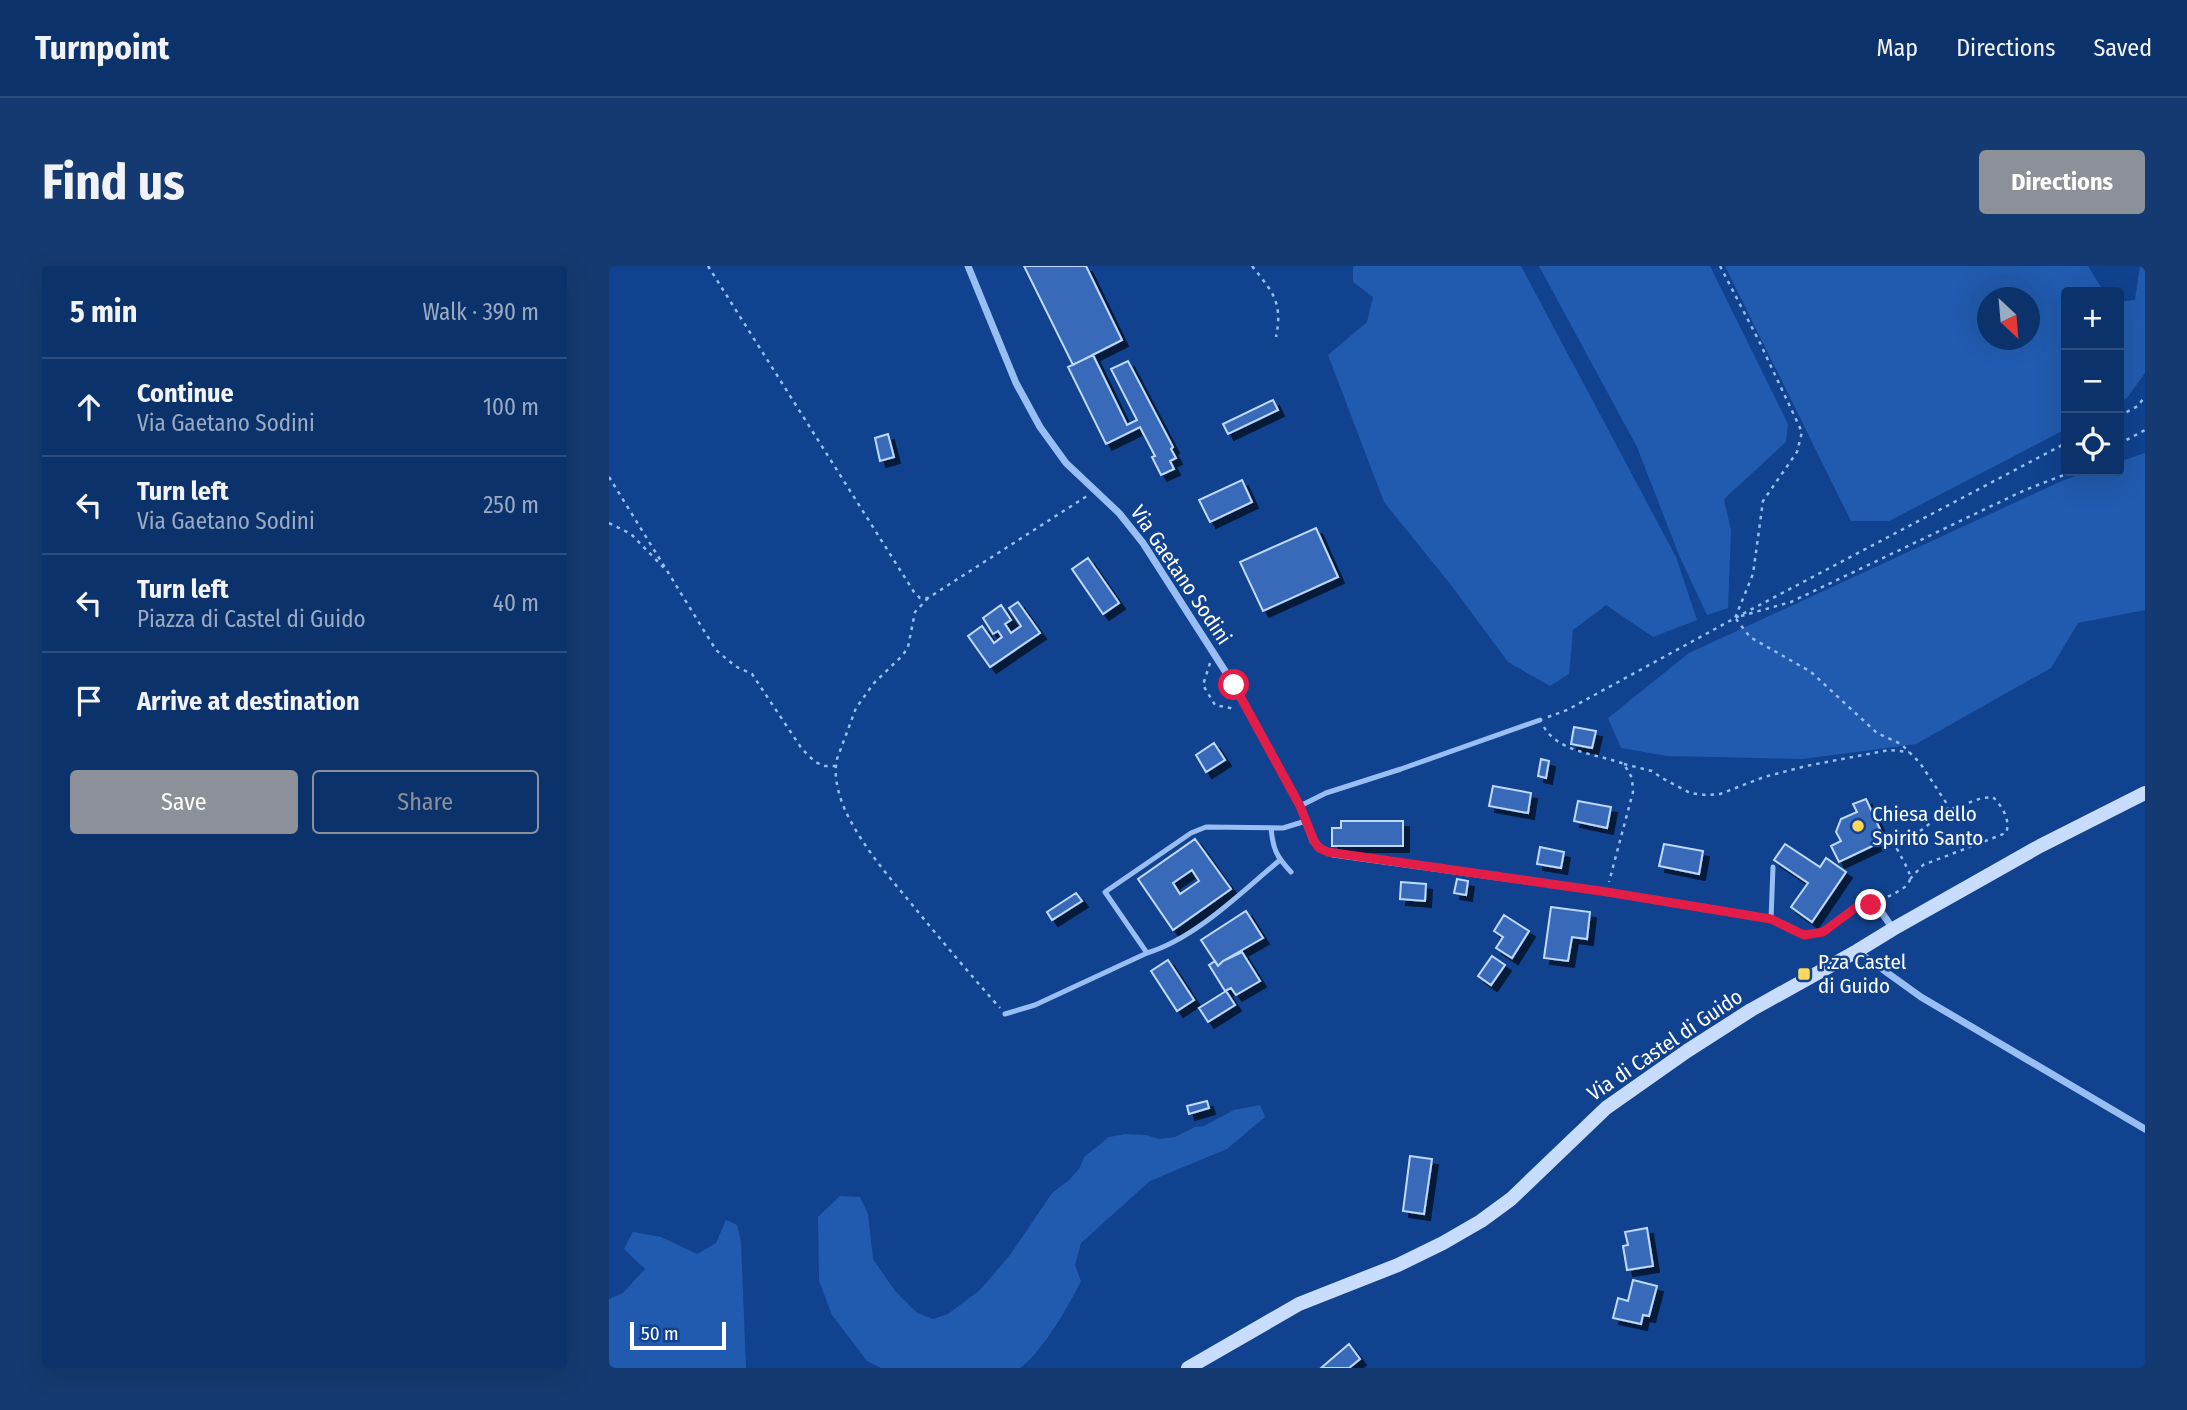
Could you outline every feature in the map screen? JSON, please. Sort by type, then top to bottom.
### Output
[{"type":"street","name":"Via Gaetano Sodini","points":[[968,266],[1026,404],[1060,456],[1135,532],[1248,712],[1300,806],[1317,845],[1331,853],[1607,892],[1771,919],[1804,935],[1823,932],[1862,903],[1871,905]]},
{"type":"street","name":"Via di Castel di Guido","points":[[1188,1368],[1299,1304],[1398,1265],[1443,1244],[1482,1221],[1510,1199],[1606,1108],[1751,1010],[2040,846],[2145,793]]},
{"type":"street","points":[[1871,905],[1878,906],[1893,929]]},
{"type":"street","points":[[1857,951],[1921,997],[2145,1129]]},
{"type":"lane","points":[[1300,806],[1326,793],[1540,720]]},
{"type":"lane","points":[[1147,953],[1105,892],[1191,833],[1206,827],[1283,828],[1306,821]]},
{"type":"lane","points":[[1271,828],[1273,848],[1291,872]]},
{"type":"lane","points":[[1005,1014],[1035,1005],[1163,948],[1187,934],[1280,860]]},
{"type":"lane","points":[[1771,919],[1773,867]]},
{"type":"path","points":[[708,266],[913,592],[920,598],[928,598]]},
{"type":"path","points":[[1252,266],[1277,303],[1280,318],[1276,337]]},
{"type":"path","points":[[1720,266],[1802,432],[1797,452],[1763,501],[1753,574],[1735,618]]},
{"type":"path","points":[[2124,413],[2138,406],[2145,396]]},
{"type":"path","points":[[2124,441],[2145,430]]},
{"type":"path","points":[[1909,752],[1889,750],[1806,766],[1765,777],[1720,794],[1706,795],[1690,793],[1651,771],[1565,747],[1547,733],[1540,720],[1567,710],[2061,446]]},
{"type":"path","points":[[1735,618],[1791,602],[2025,490],[2061,476]]},
{"type":"path","points":[[609,477],[716,650],[735,666],[752,674],[802,749],[815,762],[836,766]]},
{"type":"path","points":[[1005,1014],[946,947],[859,836],[845,810],[838,788],[836,766],[856,708],[874,683],[903,655],[908,647],[915,612],[928,598],[1095,491]]},
{"type":"path","points":[[609,523],[631,534],[668,573]]},
{"type":"path","points":[[1735,618],[1750,637],[1811,672],[1877,733],[1901,744],[1920,763],[1947,804],[1948,810]]},
{"type":"path","points":[[1215,656],[1206,670],[1203,685],[1215,705],[1248,712]]},
{"type":"path","points":[[1607,892],[1633,792],[1632,778],[1624,764]]},
{"type":"path","points":[[1871,905],[1909,886],[1909,871],[1897,849],[1898,843],[1912,837],[1948,810],[1993,797],[2008,820],[2006,833],[1923,865],[1910,879]]},
{"type":"shaded area","points":[[1353,266],[1521,266],[1676,557],[1697,620],[1653,637],[1606,605],[1573,630],[1569,674],[1550,686],[1508,662],[1451,585],[1384,502],[1328,355],[1367,322],[1373,297],[1353,282]]},
{"type":"shaded area","points":[[1539,266],[1710,266],[1788,424],[1786,442],[1724,499],[1731,531],[1728,608],[1707,615],[1679,555],[1637,447]]},
{"type":"shaded area","points":[[1725,266],[2088,266],[2101,287],[2061,287],[2061,432],[1889,521],[1851,521]]},
{"type":"shaded area","points":[[2140,266],[2145,266],[2145,373],[2124,400],[2124,301],[2135,300]]},
{"type":"shaded area","points":[[2145,453],[2145,610],[2078,623],[2051,668],[1916,744],[1803,759],[1667,756],[1621,748],[1608,718],[1689,653],[2064,480],[2076,476],[2124,476],[2124,460]]},
{"type":"shaded area","points":[[1260,1105],[1265,1117],[1227,1149],[1150,1181],[1081,1243],[1075,1265],[1081,1281],[1046,1340],[1020,1368],[881,1368],[867,1361],[832,1315],[819,1281],[818,1217],[840,1196],[860,1197],[868,1214],[873,1259],[895,1291],[917,1313],[933,1319],[948,1314],[980,1290],[1010,1255],[1052,1193],[1079,1169],[1084,1157],[1109,1137],[1125,1134],[1159,1139],[1175,1137],[1234,1110]]},
{"type":"shaded area","points":[[726,1220],[737,1225],[741,1242],[746,1368],[609,1368],[609,1299],[623,1293],[645,1269],[624,1249],[633,1232],[661,1237],[697,1254],[716,1243]]},
{"type":"building","points":[[1024,266],[1086,266],[1122,340],[1073,365]]},
{"type":"building","points":[[1093,355],[1127,425],[1137,420],[1111,369],[1128,361],[1173,447],[1171,449],[1176,458],[1170,461],[1174,469],[1161,475],[1152,457],[1155,456],[1140,427],[1106,444],[1068,367]]},
{"type":"building","points":[[1273,400],[1278,410],[1228,434],[1223,424]]},
{"type":"building","points":[[888,434],[894,457],[880,461],[875,438]]},
{"type":"building","points":[[1242,480],[1252,502],[1210,522],[1199,500]]},
{"type":"building","points":[[1316,528],[1338,577],[1263,611],[1240,562]]},
{"type":"building","points":[[1088,558],[1119,603],[1103,614],[1072,569]]},
{"type":"building","points":[[1018,602],[1040,633],[990,667],[968,636],[982,626],[994,643],[1002,637],[998,631],[993,634],[983,618],[1001,605],[1011,620],[1005,624],[1011,633],[1021,626],[1009,608]]},
{"type":"building","points":[[1574,727],[1596,731],[1592,748],[1571,744]]},
{"type":"building","points":[[1214,743],[1225,760],[1206,772],[1196,755]]},
{"type":"building","points":[[1541,759],[1549,761],[1546,778],[1538,776]]},
{"type":"building","points":[[1493,786],[1531,793],[1528,813],[1489,806]]},
{"type":"building","name":"Chiesa dello Spirito Santo","points":[[1866,799],[1885,840],[1839,862],[1831,846],[1841,841],[1836,832],[1841,819],[1857,812],[1853,804]]},
{"type":"building","points":[[1578,801],[1611,807],[1607,828],[1574,821]]},
{"type":"building","points":[[1341,821],[1403,821],[1403,846],[1332,846],[1332,828],[1341,828]]},
{"type":"building","points":[[1195,839],[1231,889],[1173,930],[1138,879]],"holes":[[[1192,870],[1199,881],[1180,894],[1173,883]]]},
{"type":"building","points":[[1664,844],[1703,851],[1699,874],[1659,866]]},
{"type":"building","points":[[1785,844],[1820,867],[1826,858],[1846,872],[1812,922],[1791,907],[1808,883],[1774,860]]},
{"type":"building","points":[[1540,847],[1564,852],[1561,868],[1537,864]]},
{"type":"building","points":[[1457,879],[1468,881],[1466,895],[1454,893]]},
{"type":"building","points":[[1401,882],[1426,884],[1425,901],[1400,899]]},
{"type":"building","points":[[1076,893],[1082,901],[1052,920],[1047,912]]},
{"type":"building","points":[[1551,907],[1590,912],[1587,939],[1572,937],[1568,961],[1544,958]]},
{"type":"building","points":[[1246,911],[1263,938],[1218,966],[1201,940]]},
{"type":"building","points":[[1504,915],[1529,931],[1512,958],[1496,948],[1503,937],[1494,931]]},
{"type":"building","points":[[1242,952],[1260,981],[1236,995],[1231,988],[1225,991],[1209,965],[1215,961],[1218,966]]},
{"type":"building","points":[[1492,956],[1505,965],[1491,985],[1478,976]]},
{"type":"building","points":[[1168,960],[1194,1000],[1177,1011],[1151,971]]},
{"type":"building","points":[[1226,991],[1235,1005],[1208,1022],[1199,1008]]},
{"type":"building","points":[[1207,1101],[1209,1108],[1189,1114],[1187,1106]]},
{"type":"building","points":[[1410,1156],[1432,1159],[1424,1214],[1403,1211]]},
{"type":"building","points":[[1647,1228],[1653,1266],[1627,1270],[1623,1246],[1628,1245],[1625,1232]]},
{"type":"building","points":[[1633,1280],[1657,1286],[1649,1316],[1643,1315],[1641,1324],[1613,1318],[1618,1298],[1628,1301]]},
{"type":"building","points":[[1349,1344],[1360,1359],[1349,1368],[1321,1368]]},
{"type":"place","name":"Chiesa dello Spirito Santo","points":[[1858,826]]},
{"type":"place","name":"P.za Castel di Guido","points":[[1804,974]]},
{"type":"route","points":[[1234,685],[1300,806],[1314,841],[1319,848],[1328,852],[1607,892],[1771,919],[1804,935],[1823,932],[1862,903],[1871,905]]}]
